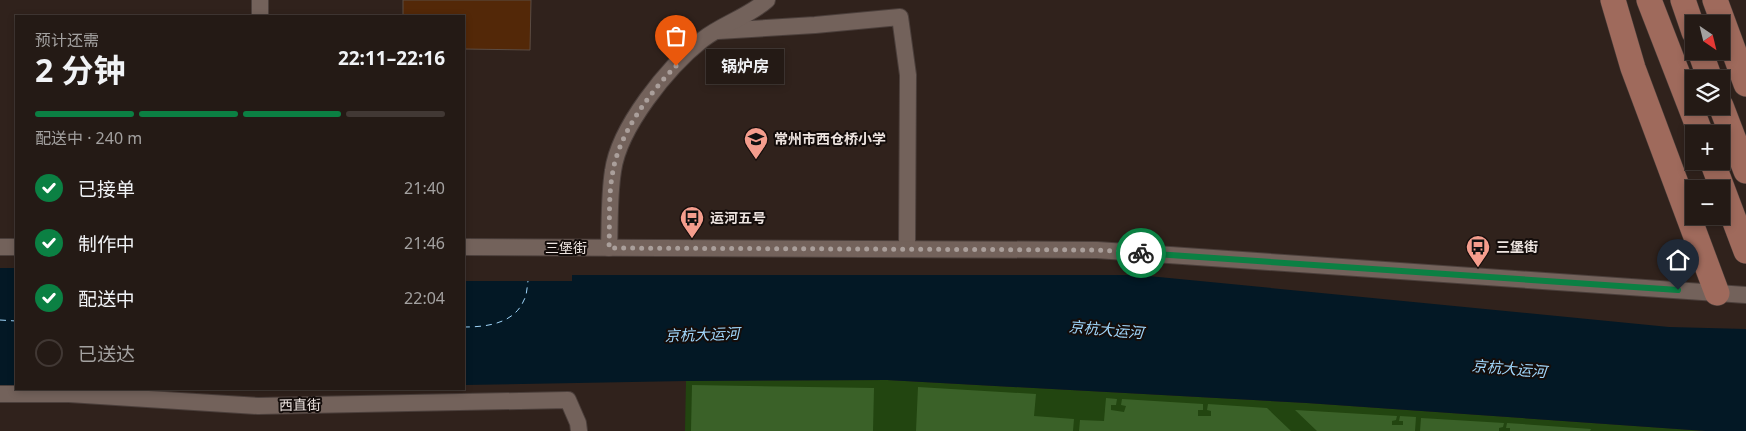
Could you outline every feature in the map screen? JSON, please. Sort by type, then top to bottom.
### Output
[{"type":"main road","points":[[1613,0],[1633,68],[1717,293]]},
{"type":"main road","points":[[1650,0],[1698,125]]},
{"type":"main road","points":[[1683,0],[1688,15]]},
{"type":"main road","points":[[1715,0],[1746,84]]},
{"type":"main road","points":[[1724,115],[1746,171]]},
{"type":"main road","points":[[1715,170],[1746,251]]},
{"type":"street","points":[[260,0],[260,15]]},
{"type":"street","points":[[609,248],[613,170],[626,132],[662,79],[702,39],[756,10],[767,0]]},
{"type":"street","points":[[718,30],[815,25],[900,17],[908,75],[907,249]]},
{"type":"street","points":[[0,247],[15,247]]},
{"type":"street","name":"三堡街","points":[[465,247],[1097,250],[1746,295]]},
{"type":"street","name":"西直街","points":[[0,394],[69,394],[258,406],[568,400],[580,431]]},
{"type":"green space","points":[[887,380],[1307,403],[1706,431],[685,431],[686,381]]},
{"type":"green space","points":[[692,385],[874,388],[873,431],[691,431]]},
{"type":"green space","points":[[918,387],[1036,394],[1034,416],[1074,419],[1073,431],[916,431]]},
{"type":"green space","points":[[1106,398],[1117,399],[1116,405],[1111,405],[1111,410],[1124,412],[1126,406],[1121,405],[1122,399],[1203,404],[1203,410],[1198,410],[1198,416],[1211,416],[1211,411],[1207,410],[1208,404],[1267,408],[1291,431],[1079,431],[1080,420],[1104,421]]},
{"type":"green space","points":[[1295,410],[1397,416],[1396,420],[1392,421],[1392,425],[1403,425],[1403,421],[1399,421],[1400,416],[1416,417],[1415,431],[1317,431]]},
{"type":"green space","points":[[1421,418],[1504,423],[1503,427],[1499,428],[1499,431],[1420,431]]},
{"type":"green space","points":[[1507,423],[1591,429],[1590,431],[1510,431],[1510,428],[1506,428]]},
{"type":"water","points":[[0,268],[15,268],[15,387],[0,387]]},
{"type":"water","name":"京杭大运河","points":[[465,275],[1138,275],[1669,327],[1746,329],[1746,431],[1706,431],[1307,403],[887,380],[465,385]]},
{"type":"pier","points":[[465,275],[572,275],[572,281],[465,281]]},
{"type":"building","points":[[403,0],[531,0],[530,50],[465,49],[465,15],[403,15]]},
{"type":"ferry route","points":[[465,327],[490,325],[514,314],[525,298],[528,281]]},
{"type":"ferry route","points":[[0,320],[15,321]]},
{"type":"way so far","points":[[676,66],[662,79],[626,132],[613,170],[609,248],[1097,250],[1141,253]]},
{"type":"place","name":"锅炉房","points":[[676,66]]},
{"type":"place","name":"常州市西仓桥小学","points":[[756,160]]},
{"type":"place","name":"运河五号","points":[[692,239]]},
{"type":"place","name":"三堡街","points":[[1478,268]]},
{"type":"route","points":[[1141,253],[1678,290]]}]
